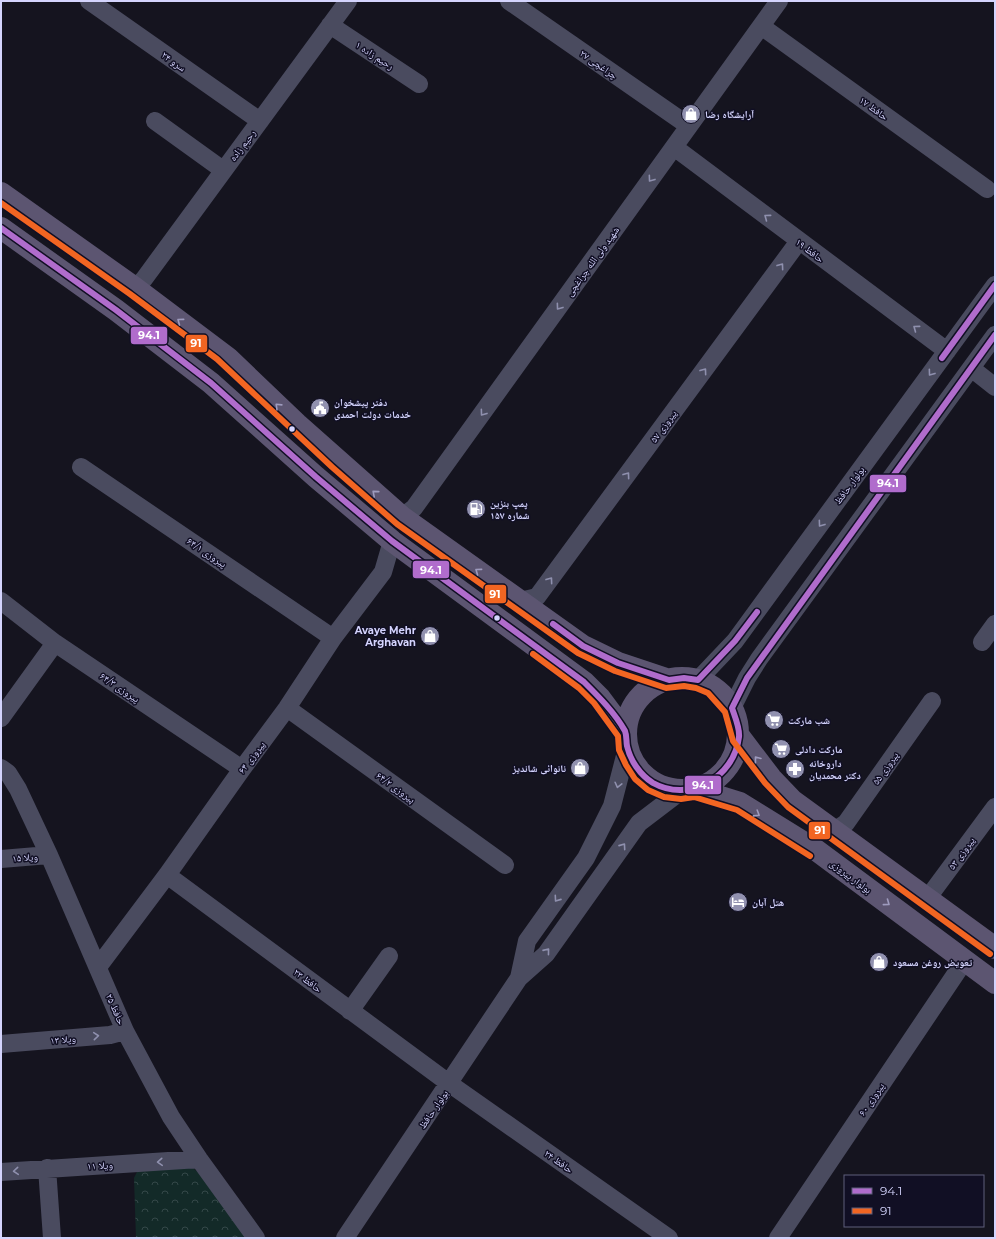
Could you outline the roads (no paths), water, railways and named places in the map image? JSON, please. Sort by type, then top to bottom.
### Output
[{"type":"main road","points":[[1,193],[135,288],[228,358],[308,435],[402,517],[583,646],[618,663],[669,680]]},
{"type":"main road","points":[[1,228],[116,310],[211,383],[316,477],[392,541],[584,682],[600,698],[626,740],[633,761],[647,778],[666,788],[688,790],[709,784],[721,775],[731,764],[739,736]]},
{"type":"main road","points":[[626,740],[628,719],[639,699],[655,685],[669,680],[684,678],[698,680],[712,686],[723,696],[732,708],[739,736],[771,778],[793,801],[927,899],[991,939]]},
{"type":"main road","name":"بولوار پیروزی","points":[[688,790],[740,803],[816,850],[995,983]]},
{"type":"street","name":"سرو ۲۴","points":[[89,1],[260,121]]},
{"type":"street","name":"رحیم زاده","points":[[135,288],[144,279],[348,1]]},
{"type":"street","name":"چراغچی ۲۷","points":[[509,1],[688,126]]},
{"type":"street","name":"شهید ولی الله چراغچی","points":[[402,517],[414,508],[779,1]]},
{"type":"street","name":"رحیم زاده ۱","points":[[330,25],[419,84]]},
{"type":"street","name":"حافظ ۱۷","points":[[761,26],[987,189]]},
{"type":"street","points":[[154,121],[223,170]]},
{"type":"street","name":"حافظ ۱۹","points":[[674,147],[947,351]]},
{"type":"street","name":"پیروزی ۵۷","points":[[520,601],[537,597],[800,242]]},
{"type":"street","name":"بولوار حافظ","points":[[698,680],[735,642],[995,285]]},
{"type":"street","points":[[732,708],[746,678],[759,659],[995,335]]},
{"type":"street","points":[[971,368],[995,387]]},
{"type":"street","name":"پیروزی ۶۴/۱","points":[[81,467],[333,638]]},
{"type":"street","name":"پیروزی ۶۴","points":[[98,967],[167,875],[242,769],[288,708],[333,638],[383,572],[392,541]]},
{"type":"street","name":"پیروزی ۶۴/۳","points":[[1,601],[55,643],[242,769]]},
{"type":"street","points":[[982,642],[995,624]]},
{"type":"street","points":[[1,718],[55,643]]},
{"type":"street","name":"پیروزی ۵۵","points":[[834,832],[846,823],[932,701]]},
{"type":"street","name":"پیروزی ۶۴/۲","points":[[288,708],[505,865]]},
{"type":"street","points":[[519,978],[527,941],[586,858],[612,806],[626,740]]},
{"type":"street","name":"حافظ ۲۵","points":[[1,768],[8,773],[18,789],[49,855],[125,1031],[171,1117],[199,1159],[256,1238]]},
{"type":"street","points":[[519,978],[546,954],[639,823],[688,790]]},
{"type":"street","name":"پیروزی ۵۳","points":[[927,899],[995,807]]},
{"type":"street","name":"ویلا ۱۵","points":[[1,859],[49,855]]},
{"type":"street","name":"حافظ ۲۳","points":[[167,875],[450,1084]]},
{"type":"street","points":[[350,1011],[389,956]]},
{"type":"street","name":"پیروزی ۶۰","points":[[778,1238],[964,960]]},
{"type":"street","name":"بولوار حافظ","points":[[345,1238],[450,1084],[519,978]]},
{"type":"street","name":"ویلا ۱۳","points":[[1,1044],[110,1035],[125,1031]]},
{"type":"street","name":"حافظ ۲۴","points":[[450,1084],[669,1238]]},
{"type":"street","name":"ویلا ۱۱","points":[[1,1172],[199,1159]]},
{"type":"street","points":[[47,1168],[52,1238]]},
{"type":"place","name":"آرایشگاه رضا","points":[[691,114]]},
{"type":"place","name":"دفتر پیشخوان خدمات دولت احمدی","points":[[320,408]]},
{"type":"place","name":"پمپ بنزین شماره ۱۵۷","points":[[476,509]]},
{"type":"place","name":"Avaye Mehr Arghavan","points":[[430,636]]},
{"type":"place","name":"شب مارکت","points":[[774,720]]},
{"type":"place","name":"مارکت دادلی","points":[[781,749]]},
{"type":"place","name":"نانوائی شاندیز","points":[[580,768]]},
{"type":"place","name":"داروخانه دکتر محمدیان","points":[[795,769]]},
{"type":"place","name":"هتل آبان","points":[[738,902]]},
{"type":"place","name":"تعویض روغن مسعود","points":[[879,962]]}]
